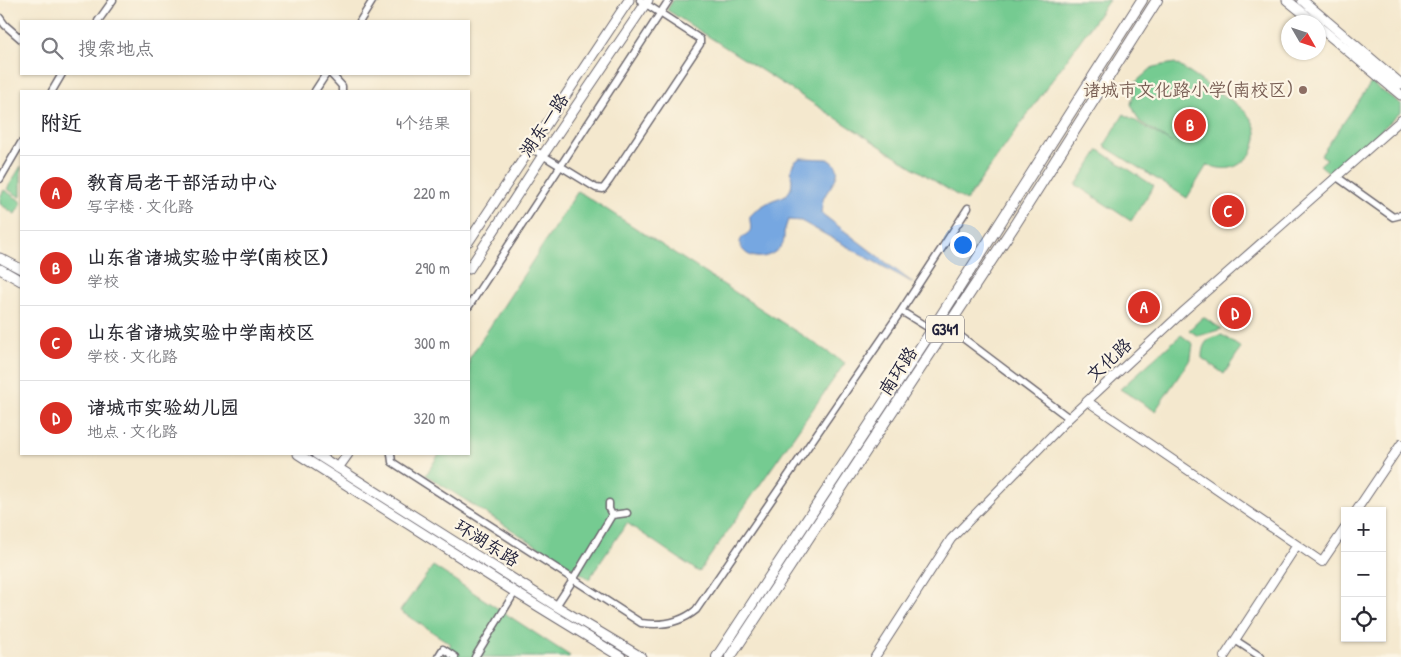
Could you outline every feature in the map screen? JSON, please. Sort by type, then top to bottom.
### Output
[{"type":"highway","name":"南环路","points":[[717,657],[932,330],[1142,0]]},
{"type":"highway","name":"南环路","points":[[730,657],[1016,223],[1158,0]]},
{"type":"main road","name":"湖东一路","points":[[470,240],[628,0]]},
{"type":"main road","points":[[1287,0],[1305,15]]},
{"type":"main road","points":[[1302,0],[1401,84]]},
{"type":"main road","name":"湖东一路","points":[[470,267],[645,1]]},
{"type":"main road","points":[[1326,33],[1401,95]]},
{"type":"main road","points":[[0,258],[20,268]]},
{"type":"main road","points":[[0,270],[20,280]]},
{"type":"main road","name":"环湖东路","points":[[300,455],[621,657]]},
{"type":"main road","name":"环湖东路","points":[[318,455],[556,606],[641,657]]},
{"type":"main road","points":[[330,462],[334,455]]},
{"type":"main road","points":[[338,468],[347,455]]},
{"type":"street","points":[[99,20],[113,0]]},
{"type":"street","points":[[361,20],[373,0]]},
{"type":"street","points":[[470,304],[669,0]]},
{"type":"street","points":[[531,148],[596,188],[603,189],[610,181],[700,44],[700,39],[645,1]]},
{"type":"street","points":[[0,18],[20,38]]},
{"type":"street","points":[[53,90],[61,75]]},
{"type":"street","points":[[316,90],[325,75]]},
{"type":"street","points":[[332,75],[342,86],[342,90]]},
{"type":"street","name":"文化路","points":[[875,657],[951,539],[1069,418],[1184,311],[1401,120]]},
{"type":"street","points":[[0,179],[20,145]]},
{"type":"street","points":[[1337,177],[1393,217],[1401,215]]},
{"type":"street","points":[[391,455],[392,462],[641,623],[653,625],[671,623],[696,610],[901,311],[968,208]]},
{"type":"street","points":[[901,311],[932,330]]},
{"type":"street","points":[[947,326],[1069,418]]},
{"type":"street","points":[[1087,401],[1322,562],[1341,534]]},
{"type":"street","points":[[1359,507],[1401,444]]},
{"type":"street","points":[[556,606],[612,515],[609,503]]},
{"type":"street","points":[[612,515],[627,513]]},
{"type":"street","points":[[1224,657],[1297,545]]},
{"type":"street","points":[[475,657],[515,592]]},
{"type":"street","points":[[1236,640],[1261,657]]},
{"type":"street","points":[[438,657],[443,649],[455,657]]},
{"type":"green space","points":[[673,0],[1109,0],[966,201],[667,10]]},
{"type":"green space","points":[[1175,63],[1243,109],[1254,125],[1256,133],[1254,148],[1248,157],[1237,166],[1228,168],[1207,165],[1187,198],[1104,146],[1124,114],[1172,143],[1139,121],[1131,104],[1137,81],[1153,67]]},
{"type":"green space","points":[[1371,83],[1401,104],[1401,112],[1332,175],[1320,165],[1327,159],[1321,155]]},
{"type":"green space","points":[[1099,150],[1154,186],[1131,221],[1076,185]]},
{"type":"green space","points":[[20,168],[20,197],[7,189]]},
{"type":"green space","points":[[4,190],[20,200],[20,206],[15,214],[0,204],[0,197]]},
{"type":"green space","points":[[578,191],[845,363],[699,572],[627,523],[589,579],[426,475],[438,455],[470,455],[470,357]]},
{"type":"green space","points":[[1203,317],[1222,329],[1198,336],[1189,330]]},
{"type":"green space","points":[[1181,335],[1193,344],[1191,358],[1155,411],[1120,389]]},
{"type":"green space","points":[[1222,335],[1241,348],[1224,374],[1202,358],[1206,342]]},
{"type":"green space","points":[[433,566],[570,656],[442,657],[451,644],[400,611]]},
{"type":"water","points":[[801,158],[828,159],[837,169],[835,179],[823,200],[821,213],[913,283],[801,221],[788,220],[781,246],[768,256],[752,256],[743,250],[740,246],[740,241],[750,231],[750,216],[764,205],[788,193],[792,184],[793,165]]},
{"type":"place","name":"诸城市文化路小学(南校区)","points":[[1303,90]]},
{"type":"place","name":"山东省诸城实验中学(南校区)","points":[[1190,125]]},
{"type":"place","name":"山东省诸城实验中学南校区","points":[[1228,211]]},
{"type":"place","name":"教育局老干部活动中心","points":[[1144,307]]},
{"type":"place","name":"诸城市实验幼儿园","points":[[1235,313]]}]
